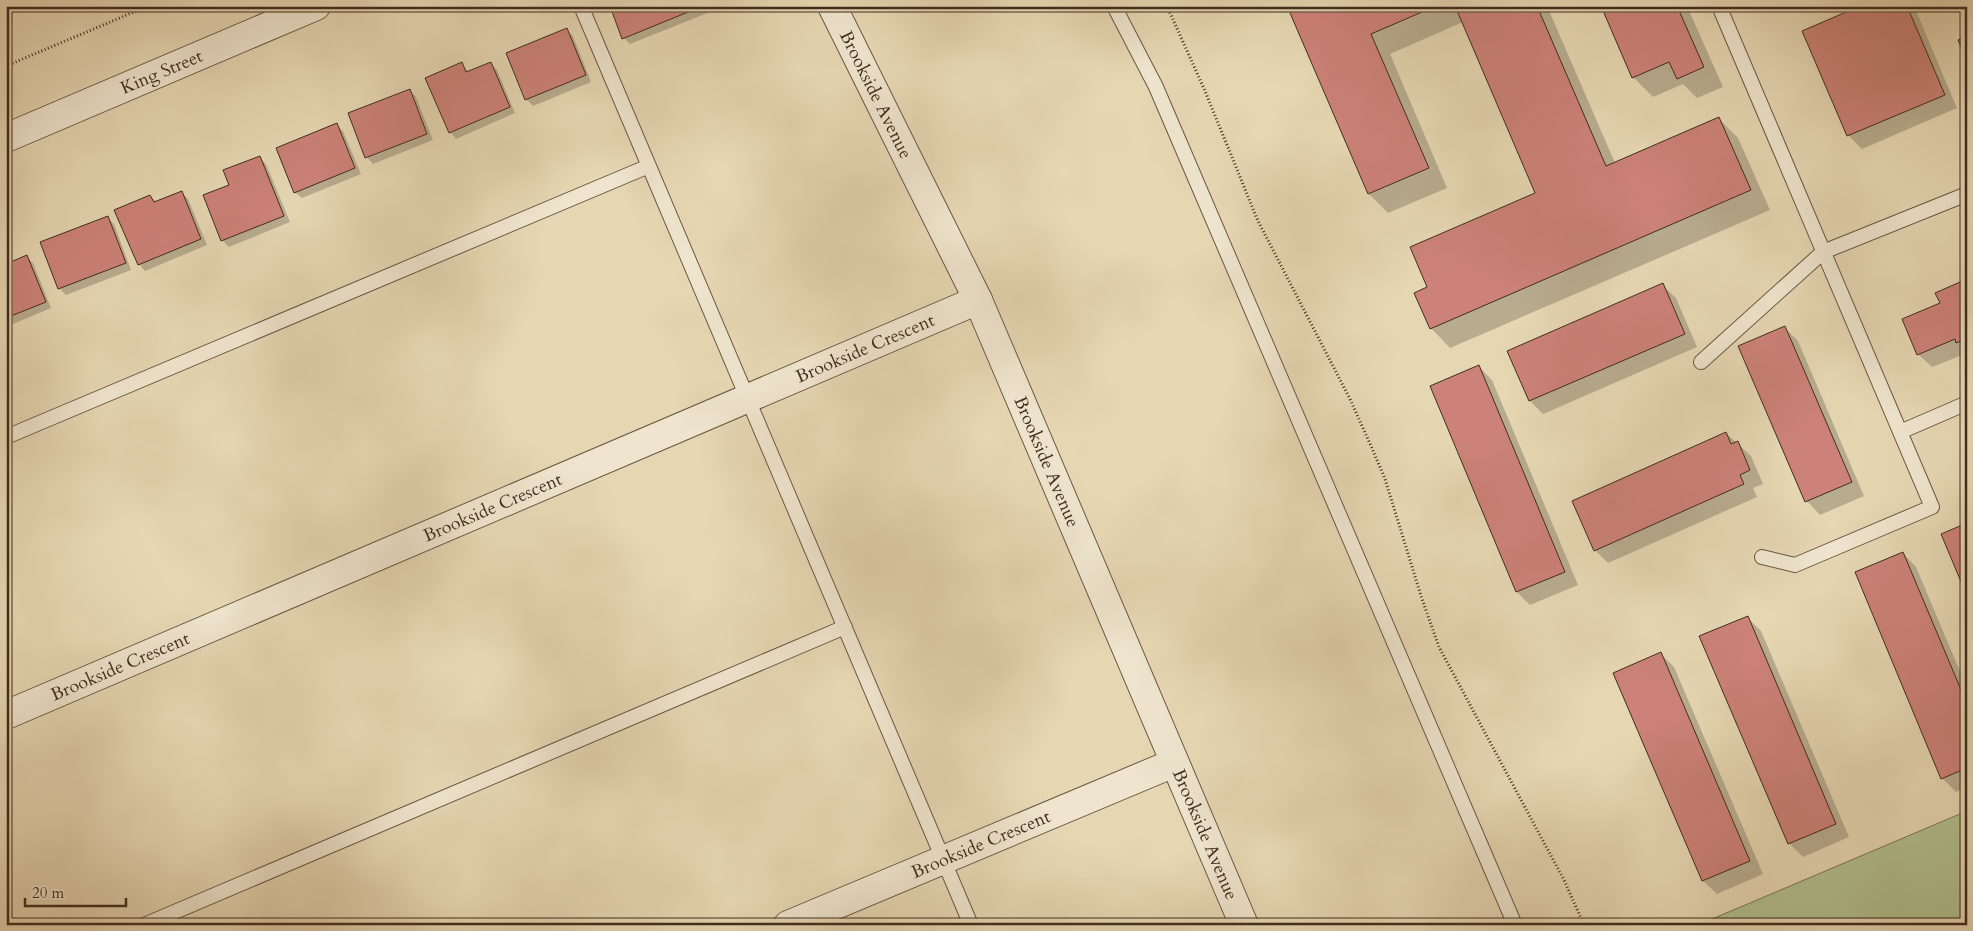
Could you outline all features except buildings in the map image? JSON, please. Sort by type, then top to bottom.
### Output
[{"type":"street","name":"King Street","points":[[6,138],[316,6]]},
{"type":"street","name":"Brookside Avenue","points":[[832,6],[978,300],[1244,925]]},
{"type":"street","name":"Brookside Crescent","points":[[6,715],[978,300]]},
{"type":"street","name":"Brookside Crescent","points":[[788,925],[1174,763]]},
{"type":"lane","points":[[581,6],[971,925]]},
{"type":"lane","points":[[1114,6],[1156,87],[1515,925]]},
{"type":"lane","points":[[1719,6],[1932,507],[1795,565],[1762,557]]},
{"type":"lane","points":[[6,437],[649,166]]},
{"type":"lane","points":[[1701,362],[1823,252],[1967,194]]},
{"type":"lane","points":[[1900,432],[1967,404]]},
{"type":"lane","points":[[144,925],[845,627]]},
{"type":"path","points":[[6,66],[148,6]]},
{"type":"path","points":[[1167,6],[1205,91],[1258,220],[1350,399],[1372,446],[1385,479],[1439,647],[1564,880],[1584,925]]},
{"type":"green space","points":[[1967,811],[1967,925],[1698,925]]}]
